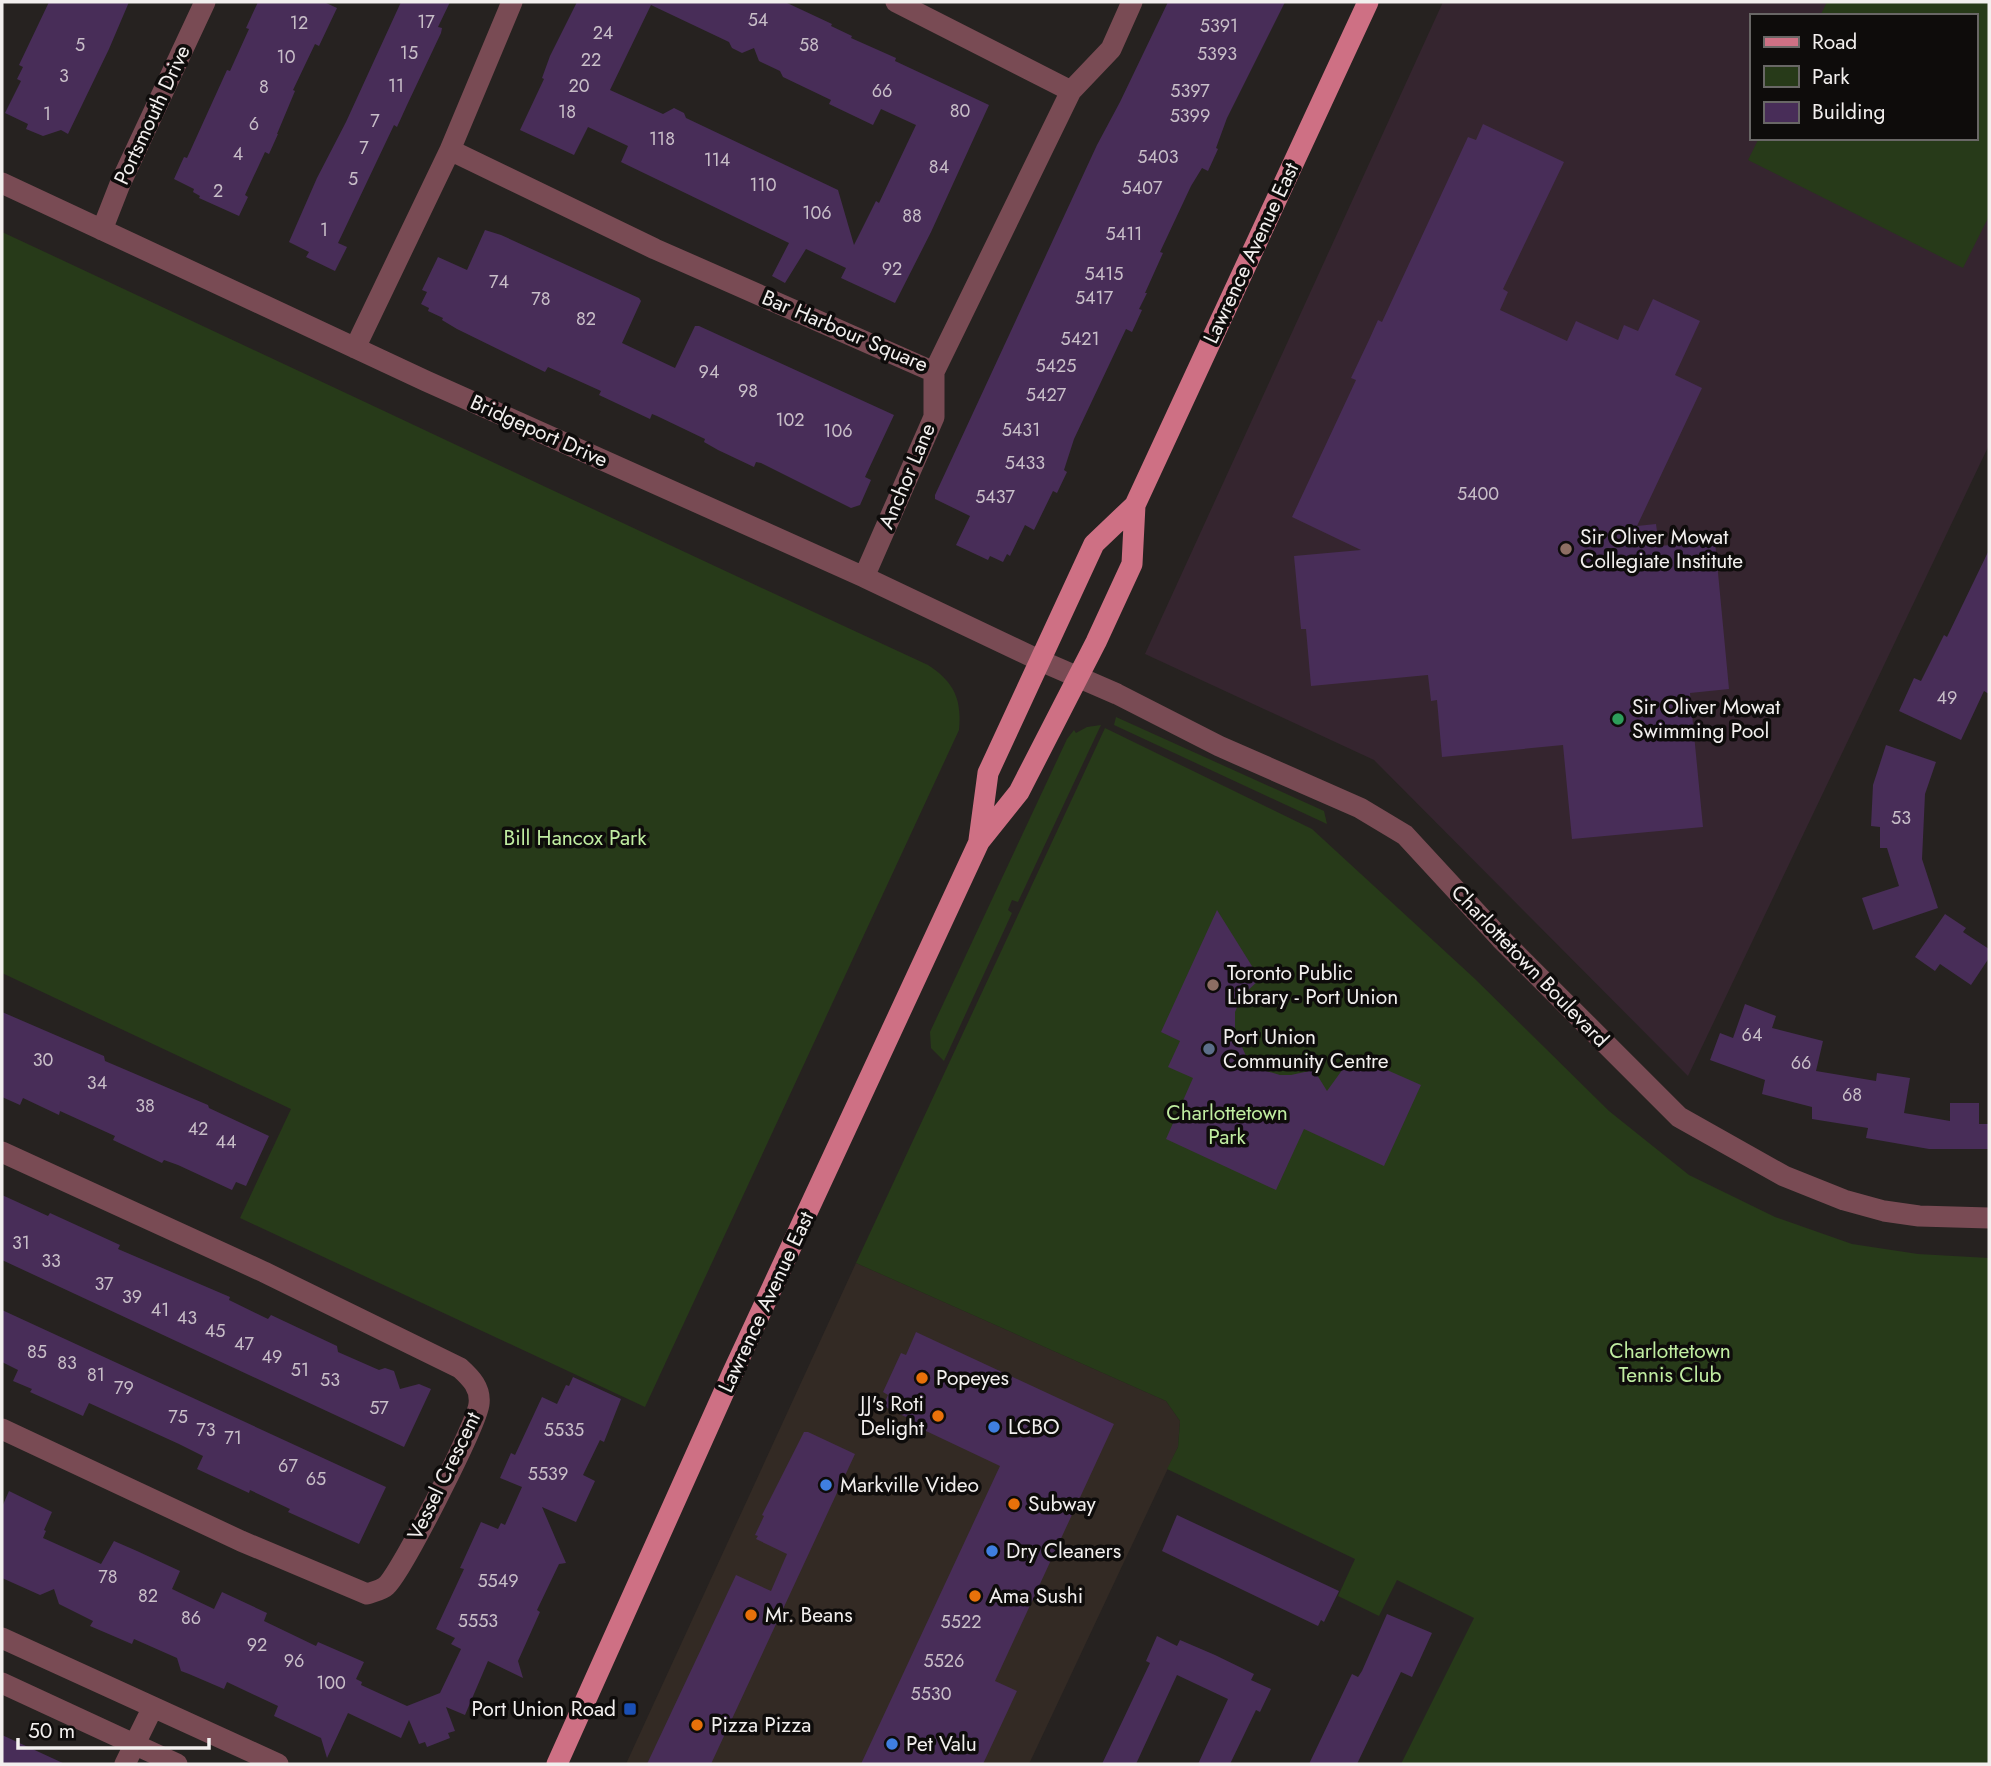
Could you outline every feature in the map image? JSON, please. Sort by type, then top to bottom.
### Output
[{"type":"main road","name":"Lawrence Avenue East","points":[[979,842],[988,773],[1094,544],[1135,505],[1368,2]]},
{"type":"main road","name":"Lawrence Avenue East","points":[[557,1764],[732,1374],[979,842],[1019,792],[1132,564],[1135,505]]},
{"type":"street","name":"Portsmouth Drive","points":[[102,230],[120,184],[205,2]]},
{"type":"street","points":[[355,348],[450,150],[512,2]]},
{"type":"street","points":[[896,2],[1071,91]]},
{"type":"street","name":"Bar Harbour Square","points":[[450,150],[655,249],[934,373],[1071,91],[1111,49],[1132,2]]},
{"type":"street","name":"Bridgeport Drive","points":[[2,183],[355,348],[864,577],[1078,677]]},
{"type":"street","name":"Anchor Lane","points":[[864,577],[934,417],[934,373]]},
{"type":"street","name":"Charlottetown Boulevard","points":[[1078,677],[1219,746],[1350,803],[1405,835],[1501,939],[1679,1117],[1784,1176],[1843,1200],[1884,1211],[1919,1216],[1989,1218]]},
{"type":"street","name":"Vessel Crescent","points":[[2,1152],[264,1272],[460,1368],[476,1385],[480,1405],[469,1435],[402,1563],[386,1587],[366,1594],[242,1541],[2,1429]]},
{"type":"street","points":[[2,1638],[278,1764]]},
{"type":"street","points":[[2,1683],[177,1764]]},
{"type":"street","points":[[125,1764],[153,1707]]},
{"type":"shaded area","name":"Sir Oliver Mowat Collegiate Institute","points":[[1443,2],[1989,2],[1989,445],[1688,1076],[1374,760],[1145,654]]},
{"type":"shaded area","points":[[856,1263],[1166,1401],[1180,1421],[1178,1447],[1029,1764],[626,1764]]},
{"type":"green space","points":[[1827,2],[1989,2],[1989,216],[1963,268],[1748,160],[1758,140],[1977,140],[1977,14],[1821,14]]},
{"type":"green space","name":"Bill Hancox Park","points":[[2,232],[928,665],[944,678],[954,692],[959,709],[959,730],[645,1407],[240,1218],[291,1109],[2,973]]},
{"type":"green space","points":[[1116,717],[1324,811],[1327,824],[1114,725]]},
{"type":"green space","points":[[1101,725],[1018,902],[1012,900],[1008,910],[1012,913],[944,1061],[931,1048],[930,1032],[1067,739],[1074,730],[1076,733],[1087,727]]},
{"type":"green space","name":"Charlottetown Park","points":[[1105,728],[1312,829],[1474,978],[1609,1111],[1689,1175],[1775,1217],[1852,1244],[1918,1254],[1989,1258],[1989,1764],[1401,1764],[1474,1618],[1397,1580],[1379,1616],[1338,1596],[1355,1559],[1167,1469],[1178,1447],[1180,1421],[1166,1401],[856,1263]]},
{"type":"building","points":[[49,2],[129,2],[68,134],[61,130],[43,136],[26,129],[28,124],[5,113],[21,81],[17,79],[23,67],[19,65]]},
{"type":"building","points":[[258,2],[324,2],[337,8],[319,46],[315,44],[293,90],[295,91],[278,134],[269,154],[265,152],[245,195],[248,197],[239,216],[199,198],[200,196],[193,192],[194,189],[174,179],[184,157],[187,158],[227,70],[230,71]]},
{"type":"building","points":[[401,2],[450,2],[438,27],[442,28],[441,33],[338,243],[347,247],[335,271],[306,257],[309,252],[289,242]]},
{"type":"building","points":[[577,2],[785,2],[832,24],[831,26],[852,36],[851,38],[896,58],[895,61],[989,105],[895,303],[841,278],[846,268],[806,249],[785,283],[772,276],[789,243],[621,162],[628,146],[588,127],[574,155],[520,130],[544,79],[542,78]],"holes":[[[651,5],[729,42],[732,48],[742,53],[754,48],[759,61],[780,71],[783,77],[831,100],[829,104],[873,125],[881,109],[916,125],[879,203],[876,201],[854,245],[838,190],[686,118],[684,113],[674,108],[663,114],[610,90]]]},
{"type":"building","points":[[1168,2],[1285,2],[1227,118],[1208,171],[1202,168],[1191,186],[1160,252],[1163,253],[1139,309],[1142,310],[1132,332],[1126,329],[1074,439],[1064,470],[1067,472],[1057,493],[1053,491],[1034,530],[1025,525],[1010,556],[1007,554],[1003,562],[990,556],[988,560],[956,545],[970,516],[935,499],[935,495],[1097,145]]},
{"type":"building","name":"Sir Oliver Mowat Collegiate Institute","points":[[1483,124],[1564,162],[1503,289],[1508,292],[1500,310],[1567,341],[1576,321],[1618,340],[1624,325],[1638,331],[1653,299],[1700,321],[1675,375],[1702,388],[1637,526],[1656,524],[1659,546],[1715,541],[1729,689],[1690,693],[1703,827],[1572,839],[1563,745],[1442,757],[1437,700],[1431,701],[1428,675],[1311,686],[1306,629],[1301,629],[1294,556],[1361,550],[1292,517],[1356,380],[1351,378],[1378,320],[1382,322],[1468,137],[1476,140]]},
{"type":"building","points":[[485,230],[639,298],[641,301],[622,343],[675,368],[695,326],[699,326],[894,415],[865,477],[871,480],[860,505],[851,508],[761,463],[756,462],[754,467],[657,416],[652,414],[650,419],[599,395],[601,391],[548,367],[545,372],[457,329],[428,311],[429,308],[421,304],[427,292],[422,290],[438,257],[467,270]]},
{"type":"building","points":[[1989,550],[1989,694],[1984,691],[1961,740],[1899,711],[1914,678],[1921,681],[1944,635],[1947,637]]},
{"type":"building","points":[[1886,745],[1936,762],[1925,794],[1922,859],[1938,908],[1873,930],[1862,898],[1899,886],[1887,848],[1880,848],[1880,827],[1871,826],[1873,785]]},
{"type":"building","name":"Port Union Community Centre","points":[[1217,910],[1260,979],[1242,996],[1235,1012],[1235,1031],[1246,1056],[1263,1070],[1280,1075],[1314,1070],[1327,1091],[1353,1055],[1421,1085],[1384,1166],[1304,1129],[1276,1190],[1166,1139],[1193,1078],[1168,1067],[1180,1041],[1161,1032]]},
{"type":"building","points":[[1945,914],[1966,928],[1963,932],[1989,949],[1989,958],[1971,985],[1940,964],[1935,971],[1915,957]]},
{"type":"building","points":[[1745,1004],[1776,1016],[1772,1028],[1823,1041],[1816,1071],[1876,1081],[1877,1073],[1910,1078],[1904,1113],[1950,1121],[1950,1103],[1979,1103],[1979,1124],[1989,1124],[1989,1149],[1929,1149],[1866,1138],[1868,1128],[1812,1119],[1812,1107],[1762,1094],[1765,1080],[1710,1060],[1720,1033],[1733,1038]]},
{"type":"building","points":[[2,1012],[104,1056],[105,1061],[208,1105],[209,1108],[269,1136],[246,1186],[236,1182],[232,1190],[178,1165],[164,1160],[162,1163],[113,1140],[115,1136],[60,1111],[59,1115],[23,1098],[20,1105],[2,1097]]},
{"type":"building","points":[[2,1195],[48,1216],[50,1213],[120,1245],[118,1249],[230,1297],[229,1300],[268,1319],[271,1315],[337,1346],[338,1352],[379,1370],[385,1368],[394,1371],[400,1389],[419,1384],[431,1389],[404,1447],[2,1260]]},
{"type":"building","points":[[2,1310],[386,1487],[359,1544],[288,1512],[290,1509],[250,1490],[249,1493],[197,1469],[203,1456],[179,1444],[89,1403],[83,1416],[30,1392],[32,1389],[13,1381],[18,1370],[2,1362]]},
{"type":"building","points":[[916,1332],[1114,1424],[995,1681],[1017,1691],[983,1764],[861,1764],[1000,1466],[907,1422],[908,1418],[883,1406],[888,1395],[883,1392],[901,1353],[906,1355]]},
{"type":"building","points":[[573,1377],[621,1399],[604,1442],[600,1440],[583,1475],[595,1481],[576,1522],[542,1507],[566,1563],[559,1564],[537,1610],[540,1612],[518,1661],[523,1678],[488,1661],[465,1715],[446,1707],[455,1731],[448,1733],[450,1738],[427,1747],[425,1742],[419,1744],[409,1720],[401,1738],[348,1713],[327,1758],[321,1738],[274,1716],[278,1706],[227,1682],[224,1689],[181,1671],[177,1658],[134,1639],[132,1644],[90,1626],[93,1621],[59,1604],[54,1589],[40,1595],[2,1578],[2,1507],[9,1491],[52,1512],[43,1538],[101,1564],[114,1541],[137,1551],[180,1571],[172,1589],[214,1609],[222,1592],[267,1613],[264,1621],[316,1646],[318,1642],[364,1662],[356,1679],[362,1682],[361,1685],[407,1706],[440,1693],[461,1649],[451,1644],[455,1638],[436,1629],[464,1569],[460,1568],[481,1522],[498,1529],[501,1523],[505,1525],[522,1487],[500,1478],[511,1453],[515,1455],[542,1397],[557,1404]]},
{"type":"building","points":[[804,1432],[855,1454],[711,1764],[647,1764],[736,1575],[771,1591],[787,1554],[756,1539],[758,1536],[755,1535],[764,1516],[762,1515]]},
{"type":"building","points":[[1177,1515],[1339,1591],[1324,1622],[1321,1620],[1318,1626],[1162,1551]]},
{"type":"building","points":[[1387,1614],[1432,1633],[1412,1677],[1401,1672],[1357,1764],[1309,1764],[1352,1674],[1358,1677],[1362,1671]]},
{"type":"building","points":[[1157,1636],[1177,1646],[1180,1640],[1215,1655],[1254,1674],[1251,1680],[1271,1689],[1260,1712],[1256,1710],[1230,1764],[1198,1764],[1228,1699],[1177,1675],[1136,1764],[1102,1764],[1150,1663],[1146,1661]]},
{"type":"building","points":[[2,1735],[65,1764],[2,1764]]},
{"type":"place","name":"Sir Oliver Mowat Collegiate Institute","points":[[1566,549]]},
{"type":"place","name":"Sir Oliver Mowat Swimming Pool","points":[[1618,719]]},
{"type":"place","name":"Toronto Public Library - Port Union","points":[[1213,985]]},
{"type":"place","name":"Port Union Community Centre","points":[[1209,1049]]},
{"type":"place","name":"Popeyes","points":[[922,1378]]},
{"type":"place","name":"JJ's Roti Delight","points":[[938,1416]]},
{"type":"place","name":"LCBO","points":[[994,1427]]},
{"type":"place","name":"Markville Video","points":[[826,1485]]},
{"type":"place","name":"Subway","points":[[1014,1504]]},
{"type":"place","name":"Dry Cleaners","points":[[992,1551]]},
{"type":"place","name":"Ama Sushi","points":[[975,1596]]},
{"type":"place","name":"Mr. Beans","points":[[751,1615]]},
{"type":"place","name":"Port Union Road","points":[[630,1709]]},
{"type":"place","name":"Pizza Pizza","points":[[697,1725]]},
{"type":"place","name":"Pet Valu","points":[[892,1744]]},
{"type":"park label","name":"Charlottetown Tennis Club","points":[[1670,1363]]}]
